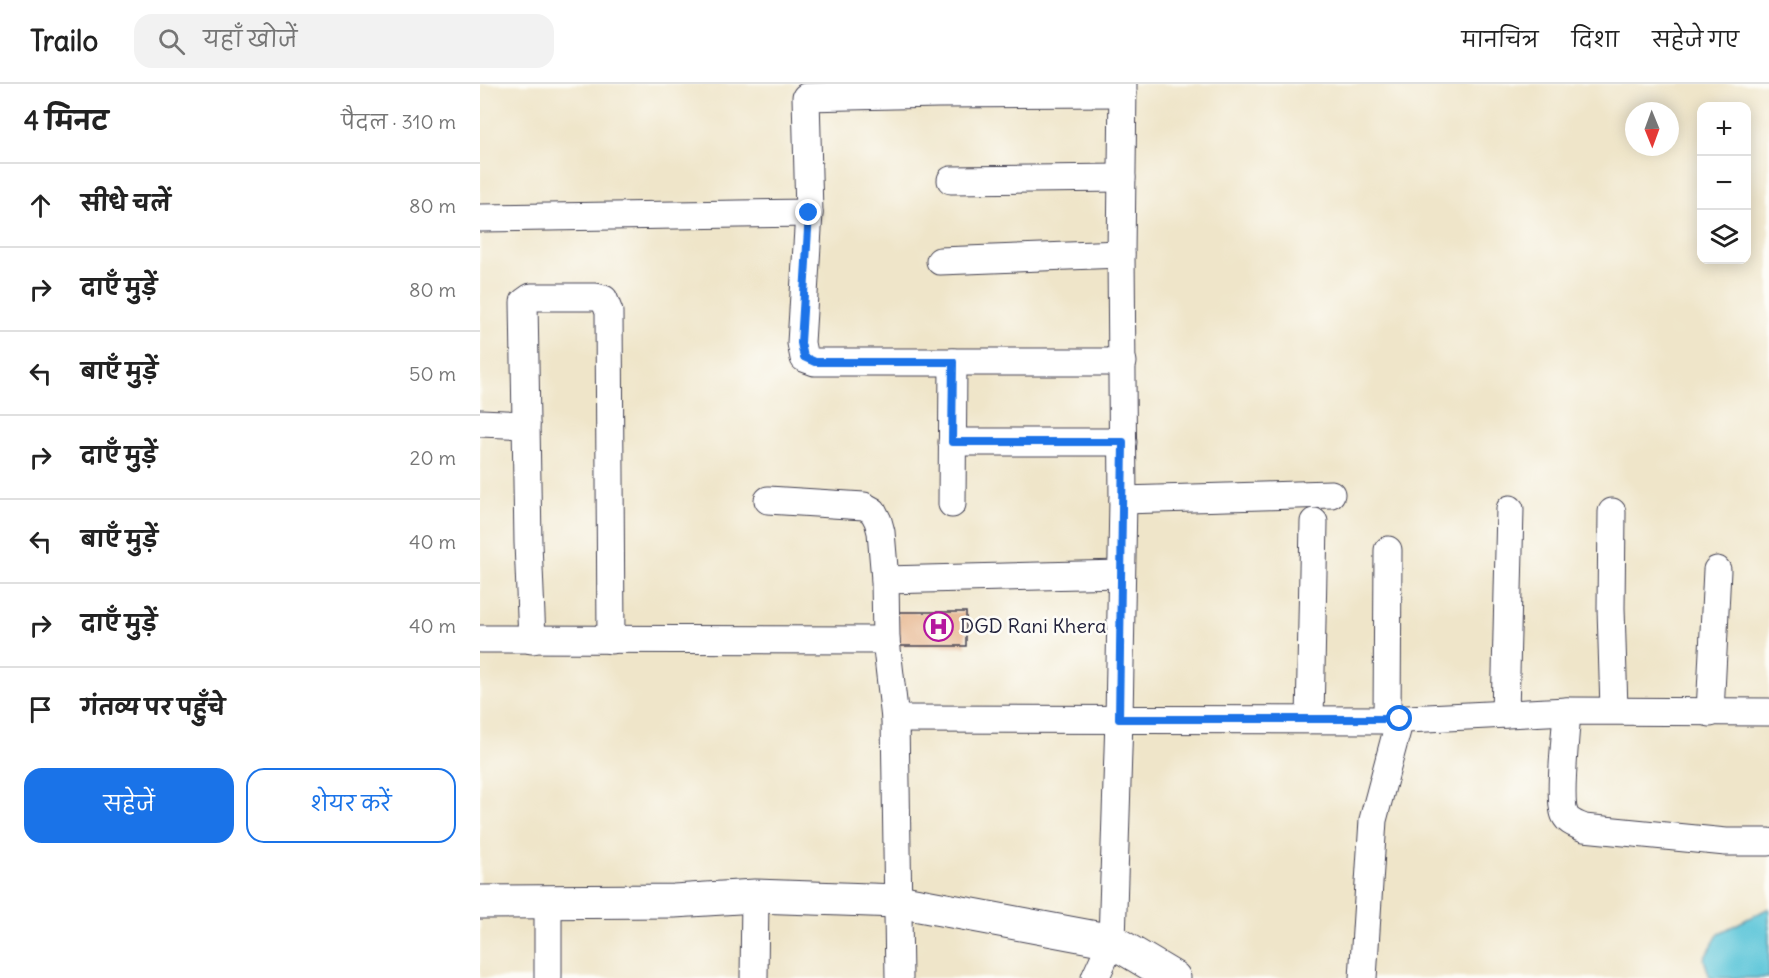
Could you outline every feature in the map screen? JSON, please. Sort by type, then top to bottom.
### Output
[{"type":"street","points":[[1095,978],[1112,941],[1119,719],[1123,500],[1123,362],[1121,254],[1123,88],[806,90],[809,213],[801,343],[804,357],[815,362],[1123,362]]},
{"type":"street","points":[[951,180],[1122,178]]},
{"type":"street","points":[[480,218],[809,213]]},
{"type":"street","points":[[940,261],[1121,254]]},
{"type":"street","points":[[532,640],[524,302],[531,297],[596,297],[604,300],[609,312],[611,640]]},
{"type":"street","points":[[952,504],[953,362]]},
{"type":"street","points":[[480,423],[526,425]]},
{"type":"street","points":[[952,442],[1123,442]]},
{"type":"street","points":[[1123,500],[1331,494]]},
{"type":"street","points":[[768,500],[864,506],[873,512],[878,520],[885,580],[886,640],[895,719],[899,978]]},
{"type":"street","points":[[1505,714],[1510,509]]},
{"type":"street","points":[[1612,512],[1611,608],[1614,710]]},
{"type":"street","points":[[1310,719],[1314,522]]},
{"type":"street","points":[[1363,978],[1373,820],[1394,719],[1388,550]]},
{"type":"street","points":[[1710,713],[1717,570]]},
{"type":"street","points":[[885,580],[1121,574]]},
{"type":"street","points":[[480,639],[886,640]]},
{"type":"street","points":[[895,719],[1394,719],[1614,710],[1769,712]]},
{"type":"street","points":[[1567,711],[1562,794],[1563,813],[1569,822],[1584,828],[1726,842],[1769,842]]},
{"type":"street","points":[[754,978],[755,896]]},
{"type":"street","points":[[480,902],[674,901],[755,896],[898,901],[1112,941],[1174,978]]},
{"type":"street","points":[[548,901],[548,978]]},
{"type":"water","points":[[1769,908],[1769,978],[1710,978],[1704,959],[1719,933]]},
{"type":"building","points":[[898,612],[966,612],[966,646],[898,646]]},
{"type":"place","name":"DGD Rani Khera","points":[[939,626]]},
{"type":"route","points":[[809,213],[801,343],[804,357],[815,362],[953,362],[952,442],[1123,442],[1119,719],[1400,719]]}]
